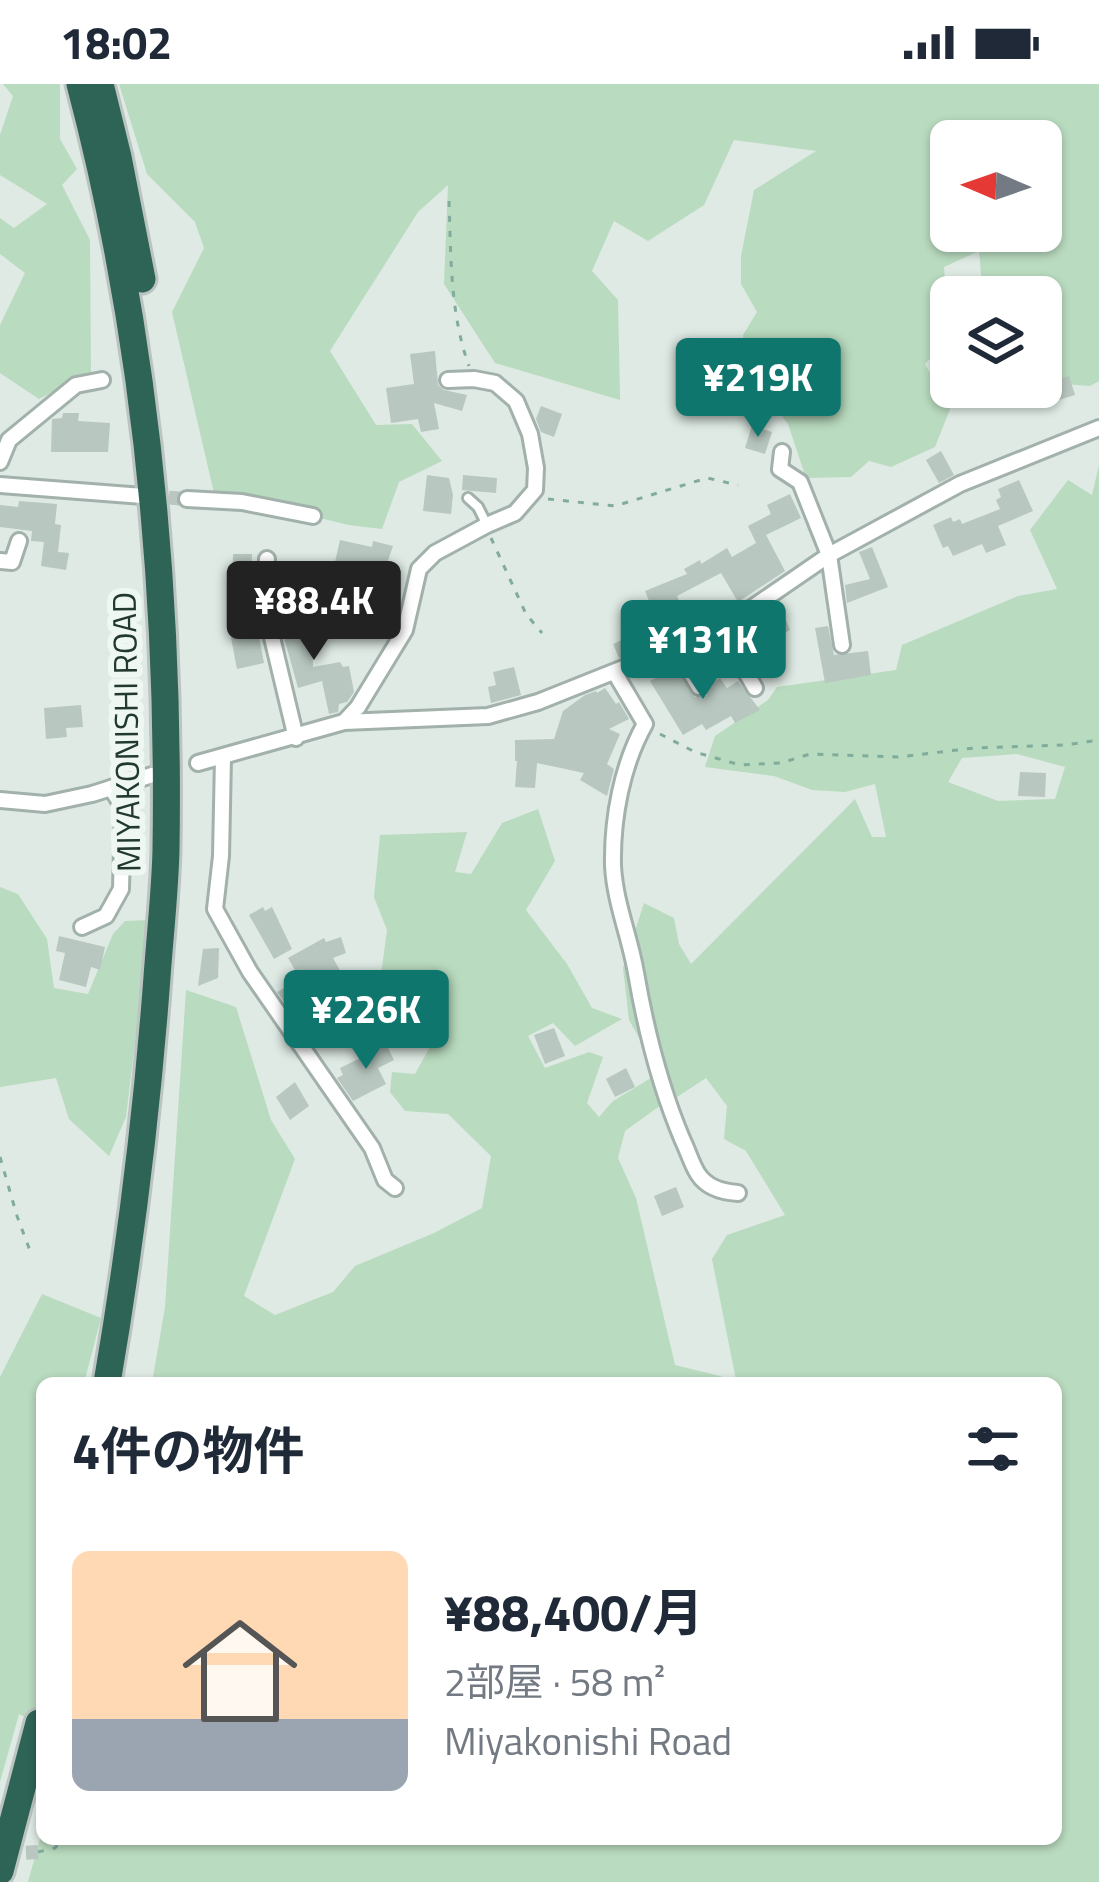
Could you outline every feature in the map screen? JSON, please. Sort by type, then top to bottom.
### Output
[{"type":"highway","name":"MIYAKONISHI ROAD","points":[[80,84],[128,298],[156,509],[166,669],[166,855],[152,1046],[108,1377]]},
{"type":"highway","name":"MIYAKONISHI ROAD","points":[[100,84],[147,300],[174,510],[183,671],[182,856],[170,1047],[127,1377]]},
{"type":"highway","points":[[0,1871],[36,1734]]},
{"type":"highway","points":[[15,1882],[36,1801]]},
{"type":"street","points":[[0,462],[4,440],[76,385],[102,380]]},
{"type":"street","points":[[344,722],[405,630],[419,569],[435,553],[515,513],[535,490],[530,434],[516,401],[494,383],[448,380]]},
{"type":"street","points":[[198,764],[344,722],[488,716],[538,702],[721,629],[829,555],[960,484],[1099,428]]},
{"type":"street","points":[[782,452],[781,469],[800,482],[829,555],[842,645]]},
{"type":"street","points":[[0,485],[142,496]]},
{"type":"street","points":[[187,499],[242,502],[313,516]]},
{"type":"street","points":[[0,561],[12,562],[19,541]]},
{"type":"street","points":[[267,559],[264,604],[296,738]]},
{"type":"street","points":[[721,629],[755,688]]},
{"type":"street","points":[[676,649],[699,687]]},
{"type":"street","points":[[615,673],[645,724],[626,765],[613,865],[664,1097],[700,1178],[720,1192],[738,1193]]},
{"type":"street","points":[[223,758],[215,909],[250,972],[372,1148],[394,1189]]},
{"type":"street","points":[[0,800],[45,804],[152,775]]},
{"type":"street","points":[[82,927],[106,916],[121,889],[123,808],[111,788]]},
{"type":"lane","points":[[468,498],[487,525]]},
{"type":"path","points":[[449,201],[460,342],[474,379]]},
{"type":"path","points":[[529,497],[615,506],[707,478],[738,485]]},
{"type":"path","points":[[487,525],[526,614],[542,633]]},
{"type":"path","points":[[645,724],[695,752],[740,765],[781,763],[810,754],[898,757],[1099,740]]},
{"type":"path","points":[[0,1156],[32,1256]]},
{"type":"path","points":[[38,1852],[58,1845]]},
{"type":"green space","points":[[3,84],[60,84],[60,139],[77,169],[62,185],[90,240],[91,373],[39,399],[0,373],[0,325],[25,273],[0,254],[0,218],[14,228],[47,204],[0,175],[0,135],[13,96]]},
{"type":"green space","points":[[119,84],[1099,84],[1099,381],[1090,386],[1062,384],[1062,276],[981,276],[979,252],[1062,252],[1062,120],[930,120],[930,252],[977,252],[944,267],[945,276],[930,276],[930,359],[925,364],[930,373],[930,408],[950,409],[935,447],[891,467],[869,461],[851,477],[806,478],[788,424],[765,393],[775,376],[744,366],[743,335],[757,312],[741,284],[741,256],[754,190],[816,151],[734,140],[704,205],[648,241],[614,221],[592,271],[618,300],[620,400],[495,363],[444,284],[448,185],[418,212],[330,351],[376,425],[412,424],[442,461],[399,482],[382,529],[349,525],[214,493],[172,312],[204,248],[195,222],[147,174]]},
{"type":"green space","points":[[1099,465],[1099,1882],[28,1882],[38,1845],[1062,1845],[1062,1377],[735,1377],[712,1259],[727,1235],[785,1215],[746,1151],[724,1139],[727,1106],[706,1078],[674,1099],[629,1020],[623,968],[644,903],[674,918],[679,944],[691,964],[855,799],[872,837],[886,837],[875,784],[845,792],[812,790],[774,776],[705,767],[715,736],[768,700],[777,687],[896,670],[902,645],[1018,596],[1057,589],[1030,530],[1068,480],[1092,495]],"holes":[[[1017,754],[1065,767],[1055,799],[998,801],[948,782],[962,758]]]},
{"type":"green space","points":[[538,809],[555,861],[526,910],[567,964],[592,1008],[622,1019],[575,1046],[553,1023],[528,1036],[545,1068],[589,1052],[603,1057],[587,1103],[599,1117],[613,1101],[651,1078],[661,1105],[625,1131],[618,1158],[636,1198],[675,1365],[724,1377],[153,1377],[165,1307],[186,990],[236,1007],[271,1120],[295,1159],[244,1296],[275,1315],[333,1292],[355,1266],[482,1208],[491,1156],[448,1114],[405,1111],[390,1092],[392,1072],[415,1074],[441,1027],[386,1013],[381,975],[387,930],[374,897],[380,835],[467,832],[455,872],[471,874],[502,823]]},
{"type":"green space","points":[[0,887],[18,894],[47,939],[54,988],[88,994],[113,934],[125,921],[150,920],[126,1117],[109,1156],[69,1119],[56,1078],[0,1087]]},
{"type":"green space","points":[[42,1294],[101,1318],[86,1377],[36,1377],[36,1723],[19,1714],[0,1782],[0,1377]]},
{"type":"building","points":[[435,351],[438,385],[467,395],[462,411],[434,403],[439,429],[421,432],[418,419],[391,423],[386,388],[414,384],[410,354]]},
{"type":"building","points":[[1069,376],[1075,395],[1062,399],[1062,378]]},
{"type":"building","points":[[541,406],[562,414],[554,437],[541,432],[536,419]]},
{"type":"building","points":[[63,413],[79,413],[78,421],[110,423],[108,452],[51,452],[52,419],[62,418]]},
{"type":"building","points":[[752,426],[772,432],[765,454],[745,448]]},
{"type":"building","points":[[941,451],[954,475],[939,483],[926,460]]},
{"type":"building","points":[[427,475],[449,478],[451,514],[423,511]]},
{"type":"building","points":[[463,475],[497,478],[496,493],[462,490]]},
{"type":"building","points":[[1019,480],[1033,511],[998,526],[1006,545],[986,553],[982,544],[953,556],[948,546],[943,548],[933,525],[951,517],[962,524],[1000,509],[998,489]]},
{"type":"building","points":[[790,494],[801,518],[766,535],[785,571],[738,602],[721,573],[677,596],[689,626],[619,658],[613,644],[626,638],[622,630],[655,616],[645,591],[687,574],[684,569],[727,548],[732,557],[756,543],[748,526],[771,514],[767,505]]},
{"type":"building","points":[[19,501],[57,504],[58,552],[69,553],[66,570],[41,566],[44,542],[31,541],[32,531],[0,527],[0,505],[18,507]]},
{"type":"building","points":[[340,540],[393,546],[384,572],[335,562]]},
{"type":"building","points":[[872,547],[888,587],[847,603],[845,585],[870,579],[859,552]]},
{"type":"building","points":[[233,554],[252,554],[251,598],[232,597]]},
{"type":"building","points":[[283,571],[312,573],[311,599],[281,599]]},
{"type":"building","points":[[293,609],[313,636],[313,667],[340,662],[349,666],[354,692],[339,704],[338,712],[329,714],[322,681],[298,688],[277,612]]},
{"type":"building","points":[[255,617],[264,663],[237,669],[228,622]]},
{"type":"building","points":[[785,618],[790,630],[747,651],[738,637],[753,634]]},
{"type":"building","points":[[828,626],[834,655],[868,651],[871,675],[825,683],[815,628]]},
{"type":"building","points":[[514,667],[521,695],[491,703],[488,687],[496,685],[493,672]]},
{"type":"building","points":[[675,668],[695,697],[706,696],[720,678],[727,688],[738,681],[760,710],[735,723],[731,716],[706,730],[702,724],[683,735],[650,681]]},
{"type":"building","points":[[605,688],[629,719],[609,729],[620,734],[607,764],[614,769],[607,796],[580,780],[584,773],[537,763],[535,788],[515,787],[515,740],[554,739],[563,711]]},
{"type":"building","points":[[81,705],[83,727],[66,728],[67,737],[46,739],[44,708]]},
{"type":"building","points":[[1020,772],[1046,773],[1045,797],[1018,796]]},
{"type":"building","points":[[263,907],[265,911],[272,907],[292,949],[274,959],[249,915]]},
{"type":"building","points":[[59,936],[105,947],[100,970],[91,967],[86,987],[59,980],[65,953],[56,951]]},
{"type":"building","points":[[341,937],[346,953],[333,958],[355,1013],[343,1019],[323,985],[286,1004],[277,992],[300,979],[288,958],[324,938],[326,942]]},
{"type":"building","points":[[219,948],[218,978],[198,986],[203,949]]},
{"type":"building","points":[[554,1028],[565,1056],[545,1064],[534,1035]]},
{"type":"building","points":[[383,1038],[394,1060],[378,1068],[386,1084],[353,1101],[337,1078],[343,1075],[340,1068],[373,1052],[372,1043]]},
{"type":"building","points":[[626,1068],[635,1087],[615,1097],[606,1079]]},
{"type":"building","points":[[295,1082],[309,1106],[290,1120],[276,1097]]},
{"type":"building","points":[[676,1187],[684,1207],[662,1216],[654,1196]]},
{"type":"tunnel","points":[[148,496],[187,499]]},
{"type":"tunnel","points":[[5,1854],[38,1852]]}]
